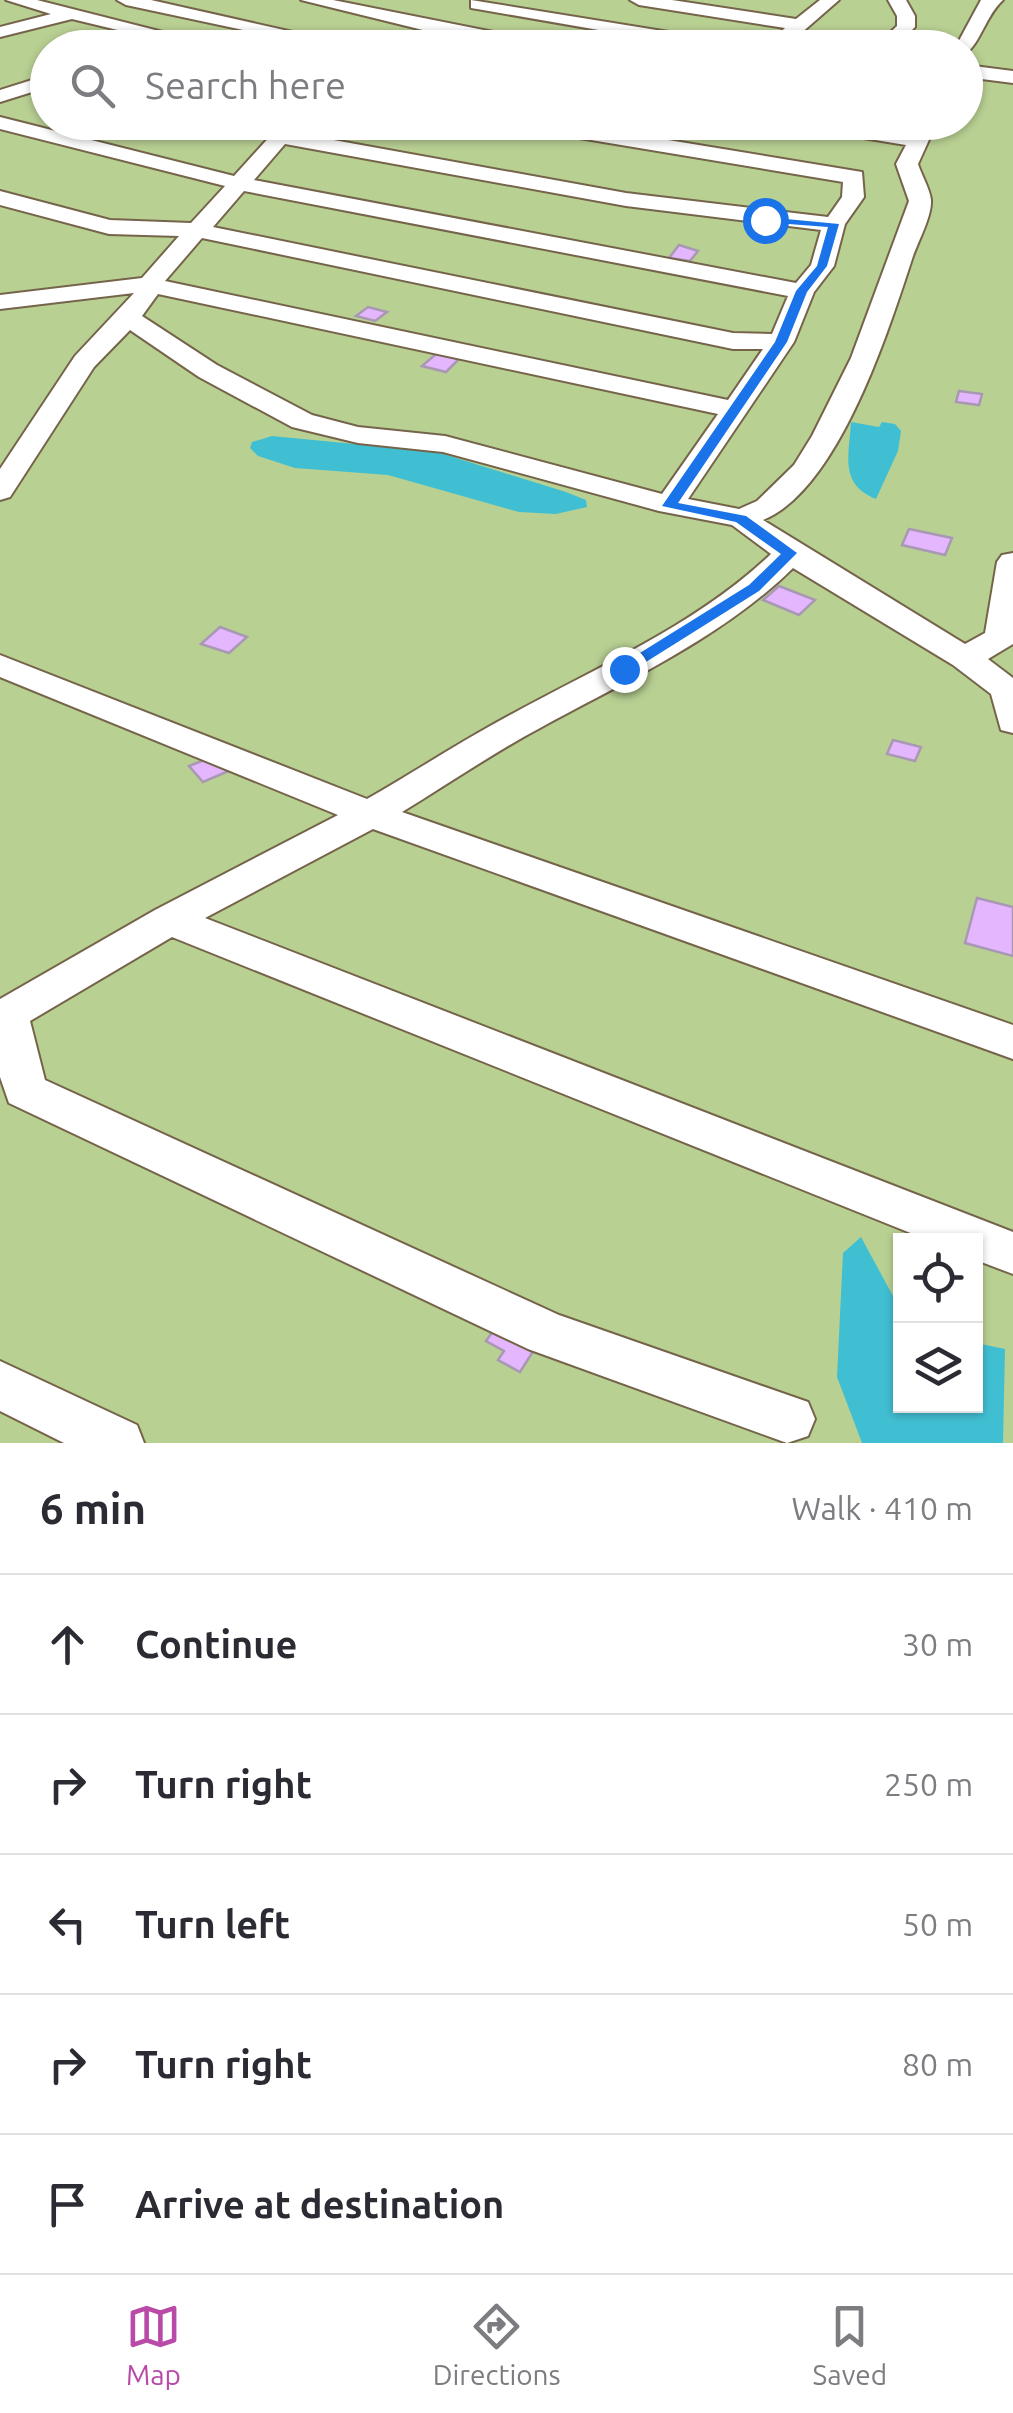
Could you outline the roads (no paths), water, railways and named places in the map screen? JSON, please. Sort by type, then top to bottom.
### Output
[{"type":"street","points":[[15,0],[122,30]]},
{"type":"street","points":[[0,32],[114,0]]},
{"type":"street","points":[[126,0],[274,30]]},
{"type":"street","points":[[265,28],[301,0]]},
{"type":"street","points":[[310,0],[441,30]]},
{"type":"street","points":[[505,30],[554,0]]},
{"type":"street","points":[[639,0],[799,25]]},
{"type":"street","points":[[793,30],[829,0]]},
{"type":"street","points":[[897,0],[906,16],[903,30]]},
{"type":"street","points":[[438,29],[480,2],[632,30]]},
{"type":"street","points":[[973,30],[986,2]]},
{"type":"street","points":[[983,73],[1013,77]]},
{"type":"street","points":[[0,96],[30,87]]},
{"type":"street","points":[[0,123],[30,131]]},
{"type":"street","points":[[67,140],[242,184],[802,291]]},
{"type":"street","points":[[0,490],[84,362],[128,318],[150,284],[279,140]]},
{"type":"street","points":[[338,140],[620,197],[765,220],[834,224]]},
{"type":"street","points":[[627,140],[854,178],[853,197],[834,224],[822,266],[802,291],[781,342],[669,506]]},
{"type":"street","points":[[741,518],[778,501],[808,466],[850,387],[920,201],[907,164],[918,140]]},
{"type":"street","points":[[0,198],[109,227],[196,230],[733,342],[781,342]]},
{"type":"street","points":[[7,297],[150,284],[736,410]]},
{"type":"street","points":[[128,318],[208,370],[302,421],[358,435],[445,444],[669,506],[741,518],[790,553],[964,658],[1011,702]]},
{"type":"street","points":[[789,1419],[546,1333],[25,1092],[4,1017],[169,920],[370,814],[624,669],[754,588],[790,553]]},
{"type":"street","points":[[964,658],[1001,638],[1012,571]]},
{"type":"street","points":[[0,665],[370,814],[1013,1042]]},
{"type":"street","points":[[169,920],[1013,1253]]},
{"type":"street","points":[[0,1386],[118,1443]]},
{"type":"water","points":[[851,422],[879,427],[882,422],[895,424],[901,431],[898,451],[876,499],[864,493],[851,477]]},
{"type":"water","points":[[272,436],[437,452],[566,492],[586,500],[587,507],[556,514],[519,512],[388,475],[295,468],[258,456],[250,448],[252,442]]},
{"type":"water","points":[[861,1237],[893,1296],[893,1413],[983,1413],[983,1344],[1005,1349],[1003,1443],[862,1443],[837,1377],[843,1253]]}]
